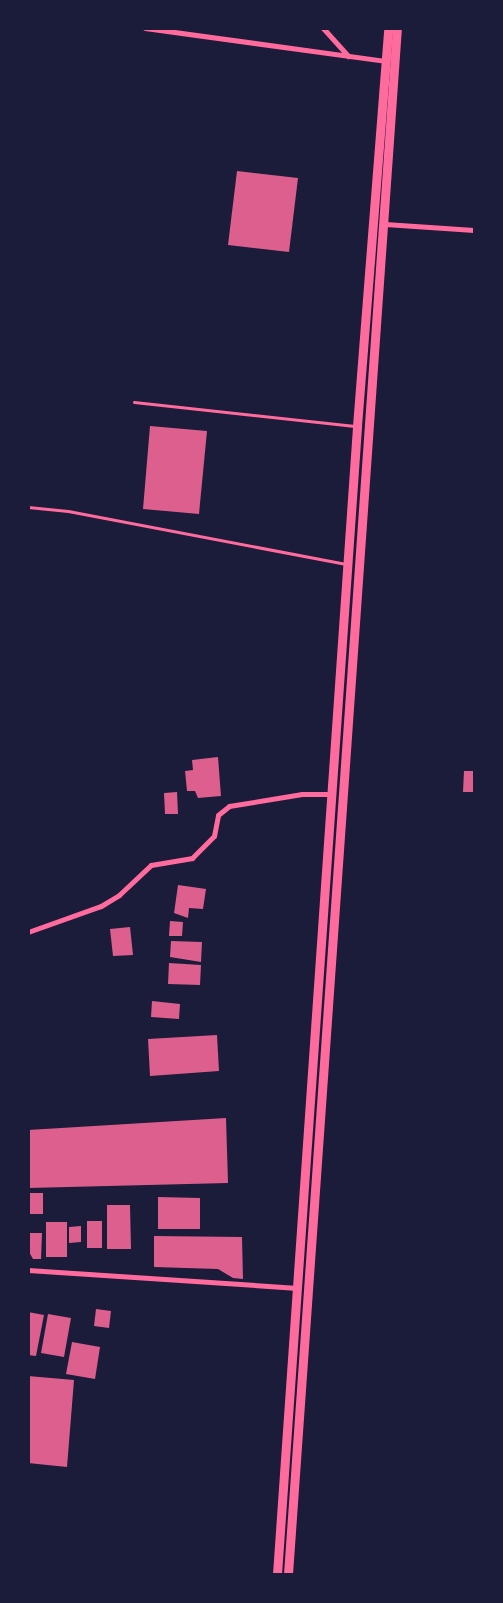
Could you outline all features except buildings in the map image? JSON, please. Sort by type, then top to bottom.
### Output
[{"type":"highway","points":[[277,1575],[299,1288],[357,426],[388,28]]},
{"type":"highway","points":[[288,1575],[385,224],[397,28]]},
{"type":"street","points":[[145,28],[387,61]]},
{"type":"street","points":[[322,28],[349,56]]},
{"type":"street","points":[[385,224],[474,230]]},
{"type":"street","points":[[28,932],[101,906],[119,895],[151,865],[192,858],[211,840],[218,815],[228,806],[302,794],[331,794]]},
{"type":"street","points":[[28,1270],[299,1288]]},
{"type":"lane","points":[[134,402],[357,426]]},
{"type":"lane","points":[[28,507],[68,511],[348,564]]}]
